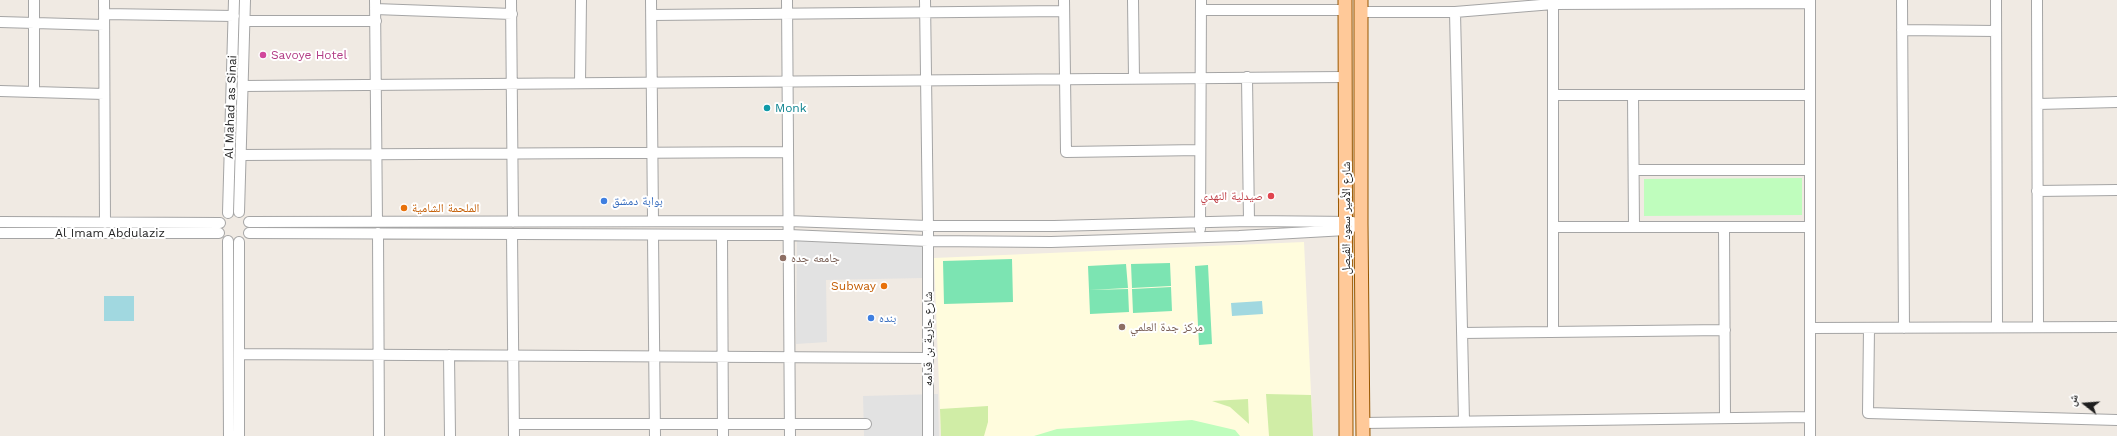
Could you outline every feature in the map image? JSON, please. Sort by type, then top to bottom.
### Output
[{"type":"main road","name":"شارع الأمير سعود الفيصل","points":[[1344,5],[1346,436]]},
{"type":"main road","name":"شارع الأمير سعود الفيصل","points":[[1361,6],[1363,436]]},
{"type":"street","points":[[34,0],[34,92]]},
{"type":"street","points":[[104,0],[105,223]]},
{"type":"street","name":"Al Mahad as Sinai","points":[[228,213],[234,0]]},
{"type":"street","name":"Al Mahad as Sinai","points":[[239,212],[245,0]]},
{"type":"street","points":[[511,0],[513,222]]},
{"type":"street","points":[[580,83],[581,0]]},
{"type":"street","points":[[651,0],[653,221]]},
{"type":"street","points":[[787,0],[790,436]]},
{"type":"street","name":"شارع جارية بن قدامه","points":[[925,0],[928,226],[928,436]]},
{"type":"street","points":[[1064,0],[1066,152],[1200,150]]},
{"type":"street","points":[[1133,0],[1134,78]]},
{"type":"street","points":[[1902,0],[1904,328]]},
{"type":"street","points":[[1996,0],[1997,327]]},
{"type":"street","points":[[2037,0],[2038,327]]},
{"type":"street","points":[[1361,6],[1455,12],[1553,4],[1810,1],[1810,436]]},
{"type":"street","points":[[1553,4],[1553,332]]},
{"type":"street","points":[[377,222],[375,5],[512,14]]},
{"type":"street","points":[[1200,237],[1201,5],[1344,5]]},
{"type":"street","points":[[652,15],[1064,11]]},
{"type":"street","points":[[1455,12],[1464,421]]},
{"type":"street","points":[[104,14],[234,16]]},
{"type":"street","points":[[245,21],[376,21]]},
{"type":"street","points":[[0,22],[104,25]]},
{"type":"street","points":[[1902,30],[1996,31]]},
{"type":"street","points":[[1247,77],[1249,221]]},
{"type":"street","points":[[243,86],[1344,77]]},
{"type":"street","points":[[0,91],[104,94]]},
{"type":"street","points":[[1553,95],[1810,95]]},
{"type":"street","points":[[1634,95],[1634,227]]},
{"type":"street","points":[[2038,104],[2117,102]]},
{"type":"street","points":[[241,154],[788,152]]},
{"type":"street","points":[[1634,170],[1810,170]]},
{"type":"street","points":[[2038,191],[2117,190]]},
{"type":"street","points":[[228,241],[230,243],[244,241],[252,228],[246,215],[232,210],[220,219],[220,228],[228,241],[229,436]]},
{"type":"street","points":[[249,222],[788,221],[928,226],[1101,225],[1249,221],[1346,226]]},
{"type":"street","points":[[0,222],[105,223],[220,228]]},
{"type":"street","points":[[249,233],[789,235],[928,241],[1103,240],[1200,237],[1346,226],[1361,223]]},
{"type":"street","points":[[1101,225],[1103,240]]},
{"type":"street","points":[[1553,227],[1810,227]]},
{"type":"street","points":[[1724,227],[1725,418]]},
{"type":"street","name":"Al Imam Abdulaziz","points":[[0,233],[220,228]]},
{"type":"street","points":[[378,234],[379,436]]},
{"type":"street","points":[[512,234],[514,436]]},
{"type":"street","points":[[653,235],[655,436]]},
{"type":"street","points":[[722,235],[723,436]]},
{"type":"street","points":[[238,242],[240,436]]},
{"type":"street","points":[[1810,328],[2117,327]]},
{"type":"street","points":[[1869,328],[1868,413],[2117,420]]},
{"type":"street","points":[[1462,333],[1725,330]]},
{"type":"street","points":[[239,354],[928,358]]},
{"type":"street","points":[[449,355],[450,436]]},
{"type":"street","points":[[1363,423],[1810,417]]},
{"type":"street","points":[[514,424],[866,424]]},
{"type":"shaded area","points":[[797,240],[922,244],[922,278],[826,280],[827,342],[796,344]]},
{"type":"shaded area","name":"مركز جدة العلمي","points":[[1304,242],[1313,436],[941,436],[934,258]]},
{"type":"shaded area","points":[[938,394],[939,436],[864,436],[863,396]]},
{"type":"green space","points":[[1802,178],[1802,215],[1644,216],[1644,179]]},
{"type":"green space","points":[[1012,259],[1013,302],[944,304],[943,261]]},
{"type":"green space","points":[[1170,263],[1171,286],[1132,288],[1131,264]]},
{"type":"green space","points":[[1126,264],[1128,288],[1089,290],[1088,266]]},
{"type":"green space","points":[[1208,265],[1212,344],[1199,345],[1195,266]]},
{"type":"green space","points":[[1171,287],[1172,311],[1133,313],[1132,289]]},
{"type":"green space","points":[[1128,289],[1129,312],[1090,314],[1089,290]]},
{"type":"green space","points":[[1266,394],[1311,395],[1313,436],[1269,436]]},
{"type":"green space","points":[[1248,399],[1249,424],[1230,407],[1212,401]]},
{"type":"green space","points":[[988,406],[988,422],[984,436],[941,436],[940,409]]},
{"type":"green space","points":[[1192,420],[1235,430],[1240,436],[1034,436],[1057,429]]},
{"type":"water","points":[[104,296],[134,296],[134,321],[104,321]]},
{"type":"water","points":[[1262,301],[1263,314],[1232,316],[1231,303]]},
{"type":"place","name":"Savoye Hotel","points":[[263,55]]},
{"type":"place","name":"Monk","points":[[767,108]]},
{"type":"place","name":"صيدلية النهدي","points":[[1271,196]]},
{"type":"place","name":"بوابة دمشق","points":[[604,201]]},
{"type":"place","name":"الملحمة الشامية","points":[[404,208]]},
{"type":"place","name":"جامعه جده","points":[[783,258]]},
{"type":"place","name":"Subway","points":[[884,286]]},
{"type":"place","name":"بنده","points":[[871,318]]},
{"type":"place","name":"مركز جدة العلمي","points":[[1122,327]]}]
